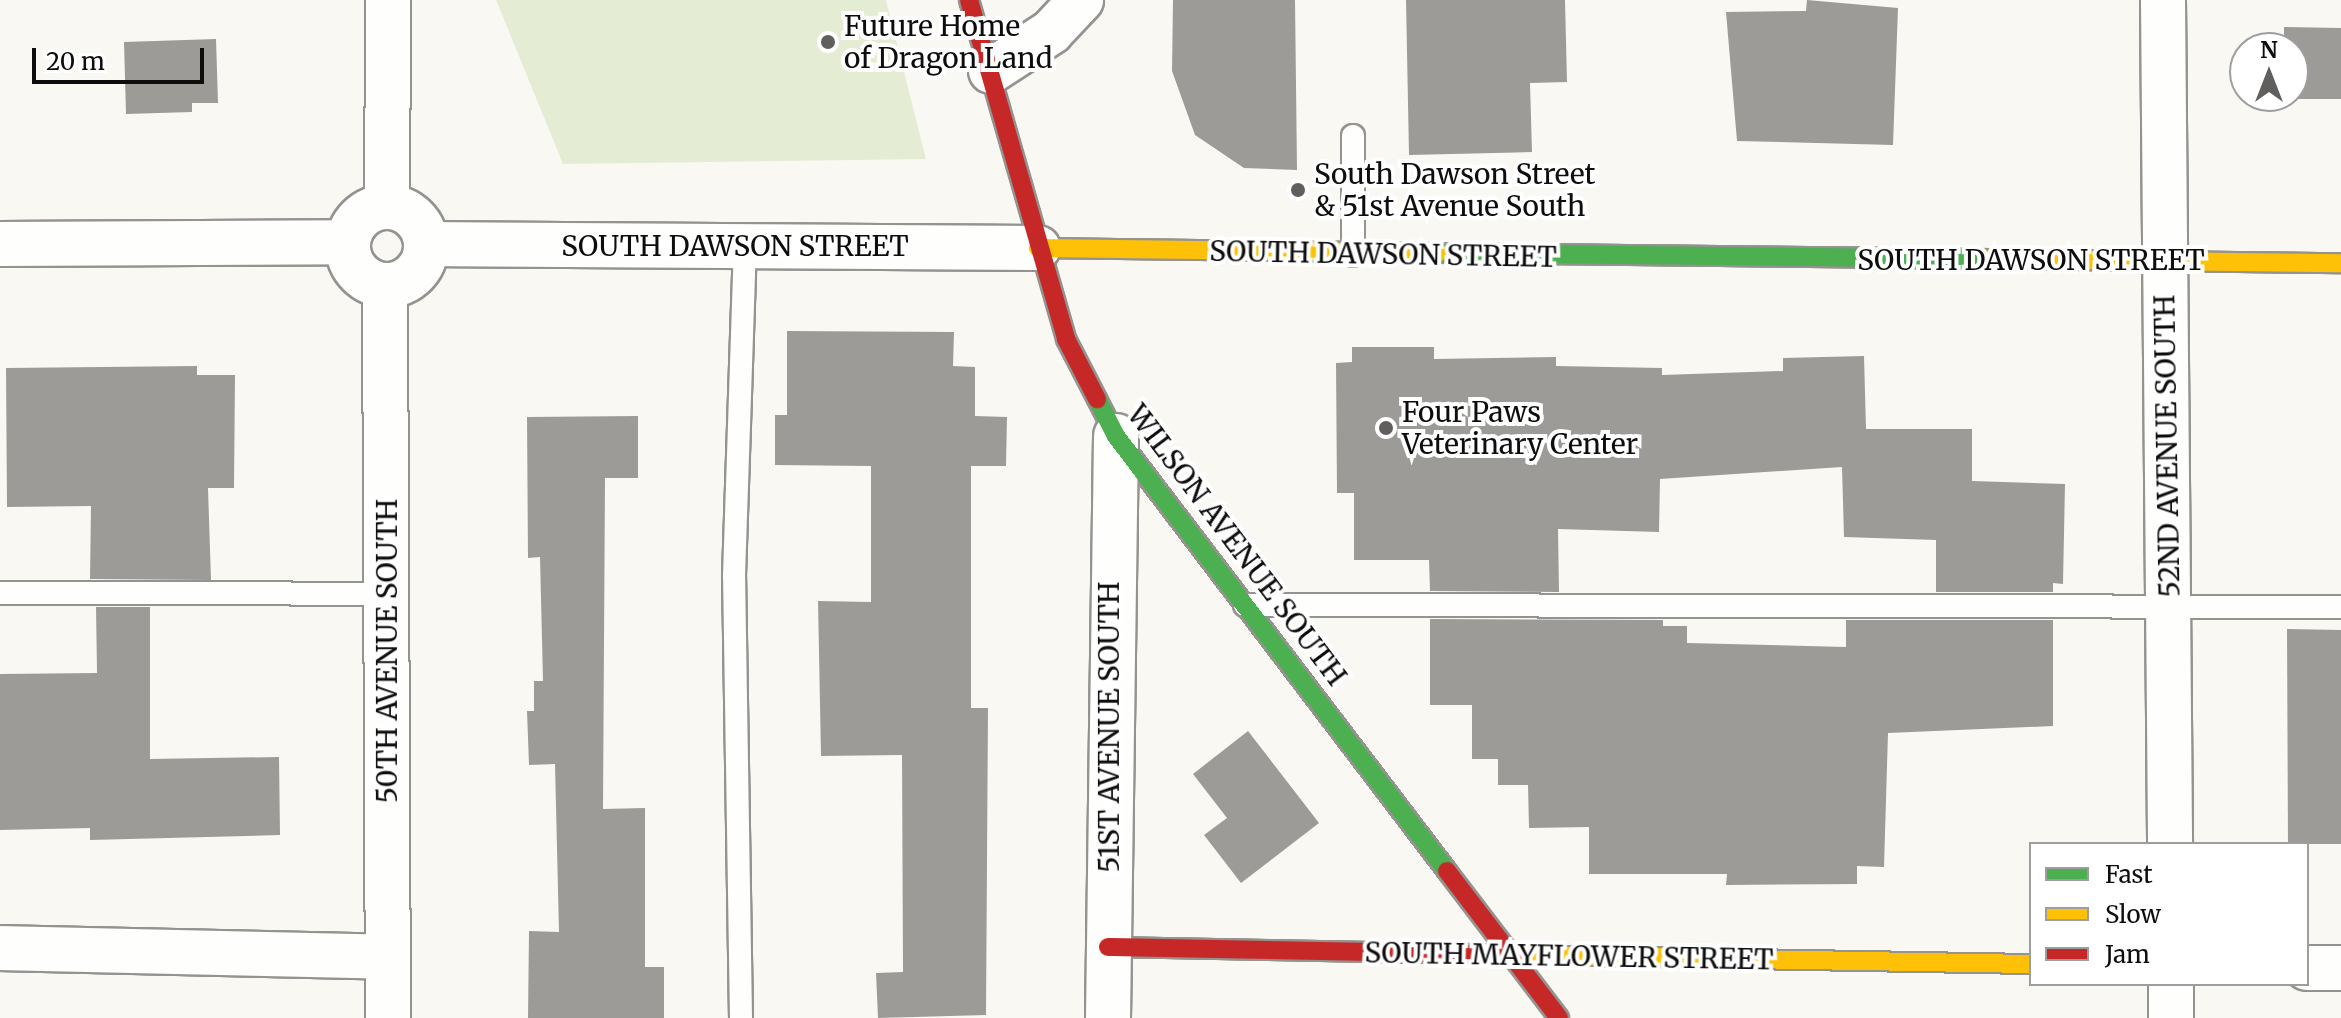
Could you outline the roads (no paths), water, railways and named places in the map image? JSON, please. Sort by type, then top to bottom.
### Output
[{"type":"street","points":[[387,207],[388,0]]},
{"type":"street","name":"WILSON AVENUE SOUTH","points":[[969,0],[1066,339],[1116,436],[1559,1018]]},
{"type":"street","points":[[991,71],[1051,32],[1081,0]]},
{"type":"street","name":"52ND AVENUE SOUTH","points":[[2163,0],[2170,842]]},
{"type":"street","points":[[387,207],[409,213],[426,244],[415,273],[385,285],[358,271],[348,242],[357,221],[387,207]]},
{"type":"street","points":[[0,244],[348,242]]},
{"type":"street","name":"SOUTH DAWSON STREET","points":[[426,244],[2341,263]]},
{"type":"street","name":"50TH AVENUE SOUTH","points":[[385,285],[388,1018]]},
{"type":"street","name":"51ST AVENUE SOUTH","points":[[1108,1018],[1116,436]]},
{"type":"street","name":"SOUTH MAYFLOWER STREET","points":[[1108,947],[2029,964]]},
{"type":"street","points":[[0,948],[388,957]]},
{"type":"street","points":[[2309,968],[2341,968]]},
{"type":"street","points":[[2171,986],[2171,1018]]},
{"type":"lane","points":[[1353,136],[1353,255]]},
{"type":"lane","points":[[741,1018],[734,576],[745,246]]},
{"type":"lane","points":[[0,593],[386,594]]},
{"type":"lane","points":[[1244,605],[1767,601],[2169,608],[2341,607]]},
{"type":"place","name":"Future Home of Dragon Land","points":[[828,42]]},
{"type":"place","name":"South Dawson Street & 51st Avenue South","points":[[1298,190]]},
{"type":"place","name":"Four Paws Veterinary Center","points":[[1386,428]]}]
